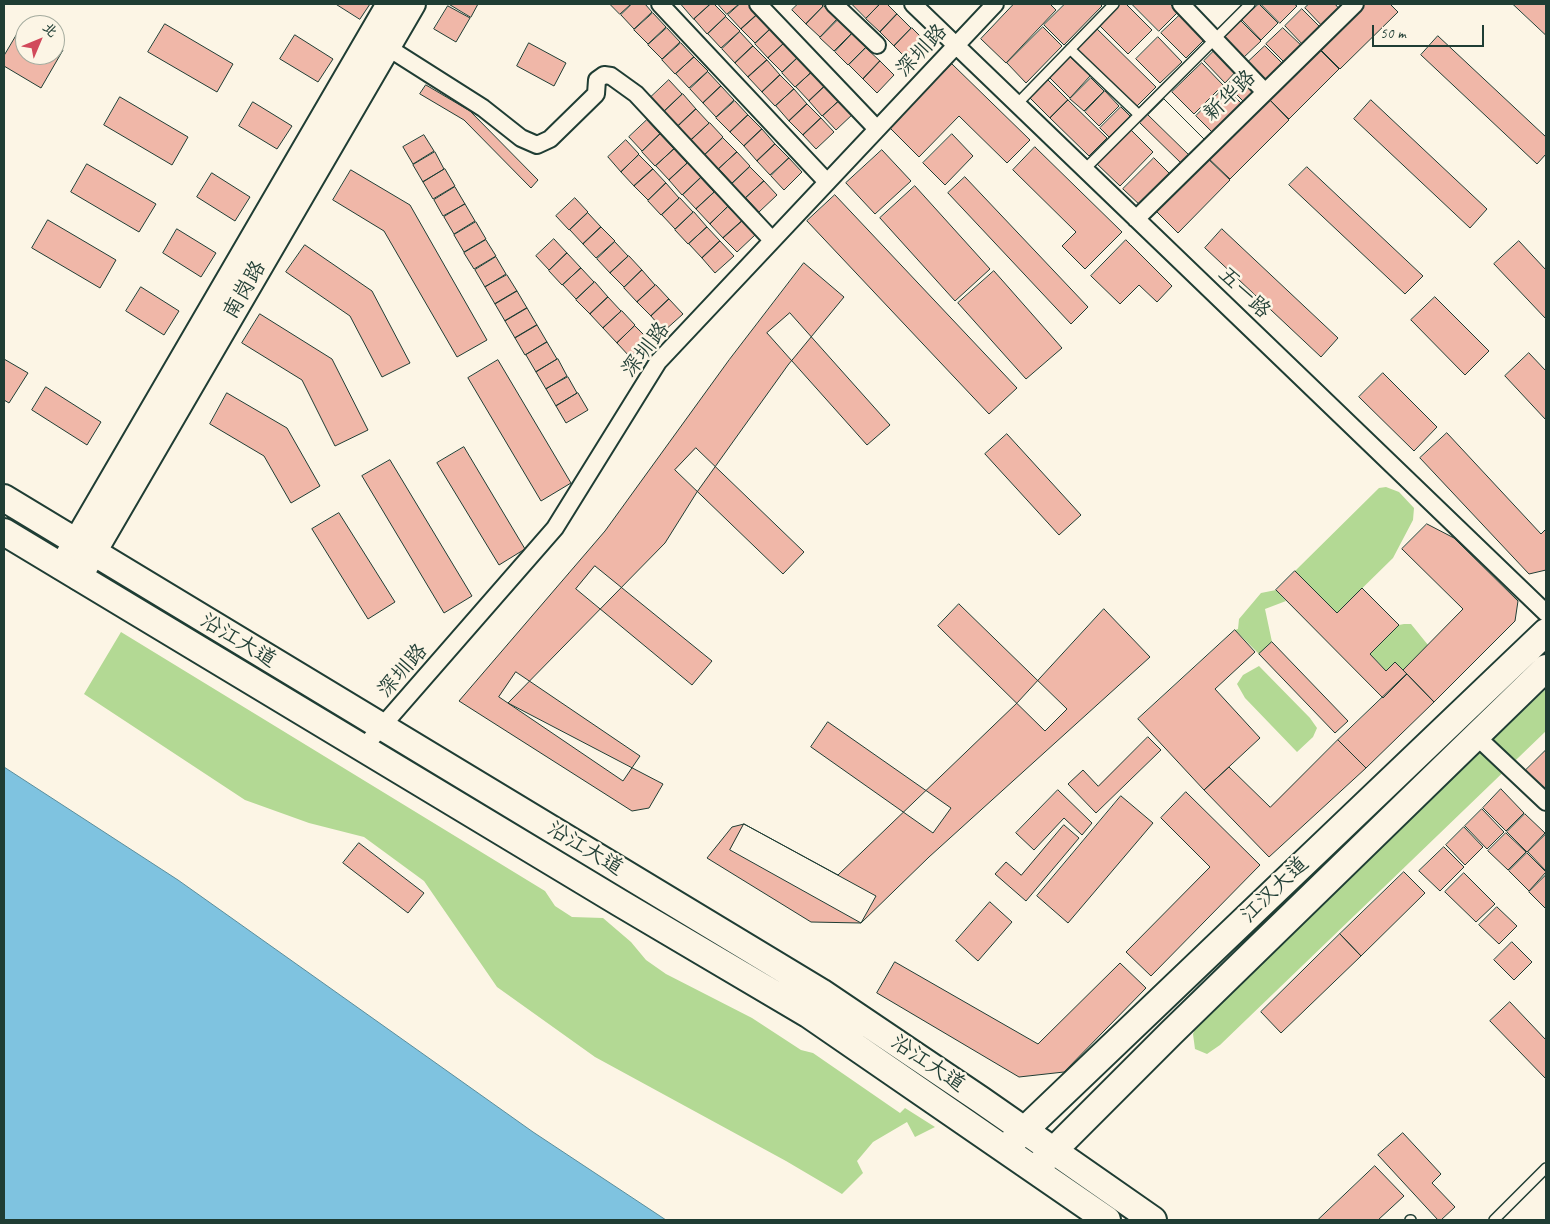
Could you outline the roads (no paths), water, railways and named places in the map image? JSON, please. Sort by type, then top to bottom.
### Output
[{"type":"main road","name":"南岗路","points":[[70,572],[389,4]]},
{"type":"main road","name":"南岗路","points":[[84,547],[412,4]]},
{"type":"main road","name":"沿江大道","points":[[4,498],[821,992],[1153,1220]]},
{"type":"main road","name":"沿江大道","points":[[4,532],[808,1014],[1107,1220]]},
{"type":"main road","name":"江汉大道","points":[[1006,1149],[1546,632]]},
{"type":"main road","name":"江汉大道","points":[[1035,1169],[1052,1149],[1546,668]]},
{"type":"street","points":[[660,4],[827,182]]},
{"type":"street","points":[[758,4],[877,129]]},
{"type":"street","points":[[834,4],[876,46]]},
{"type":"street","name":"五一路","points":[[913,4],[1546,614]]},
{"type":"street","name":"深圳路","points":[[362,748],[555,528],[658,362],[995,4]]},
{"type":"street","points":[[1180,4],[1265,92]]},
{"type":"street","name":"新华路","points":[[1136,219],[1355,4]]},
{"type":"street","points":[[387,47],[483,108],[521,138],[537,145],[550,139],[596,94],[597,80],[604,75],[611,76],[636,94],[772,240]]},
{"type":"street","points":[[1476,736],[1546,802]]},
{"type":"lane","points":[[1017,104],[1114,4]]},
{"type":"lane","points":[[1084,169],[1250,4]]},
{"type":"lane","points":[[1070,49],[1139,115]]},
{"type":"lane","points":[[1494,1220],[1546,1170]]},
{"type":"water","points":[[4,767],[178,880],[533,1132],[666,1220],[4,1220]]}]
